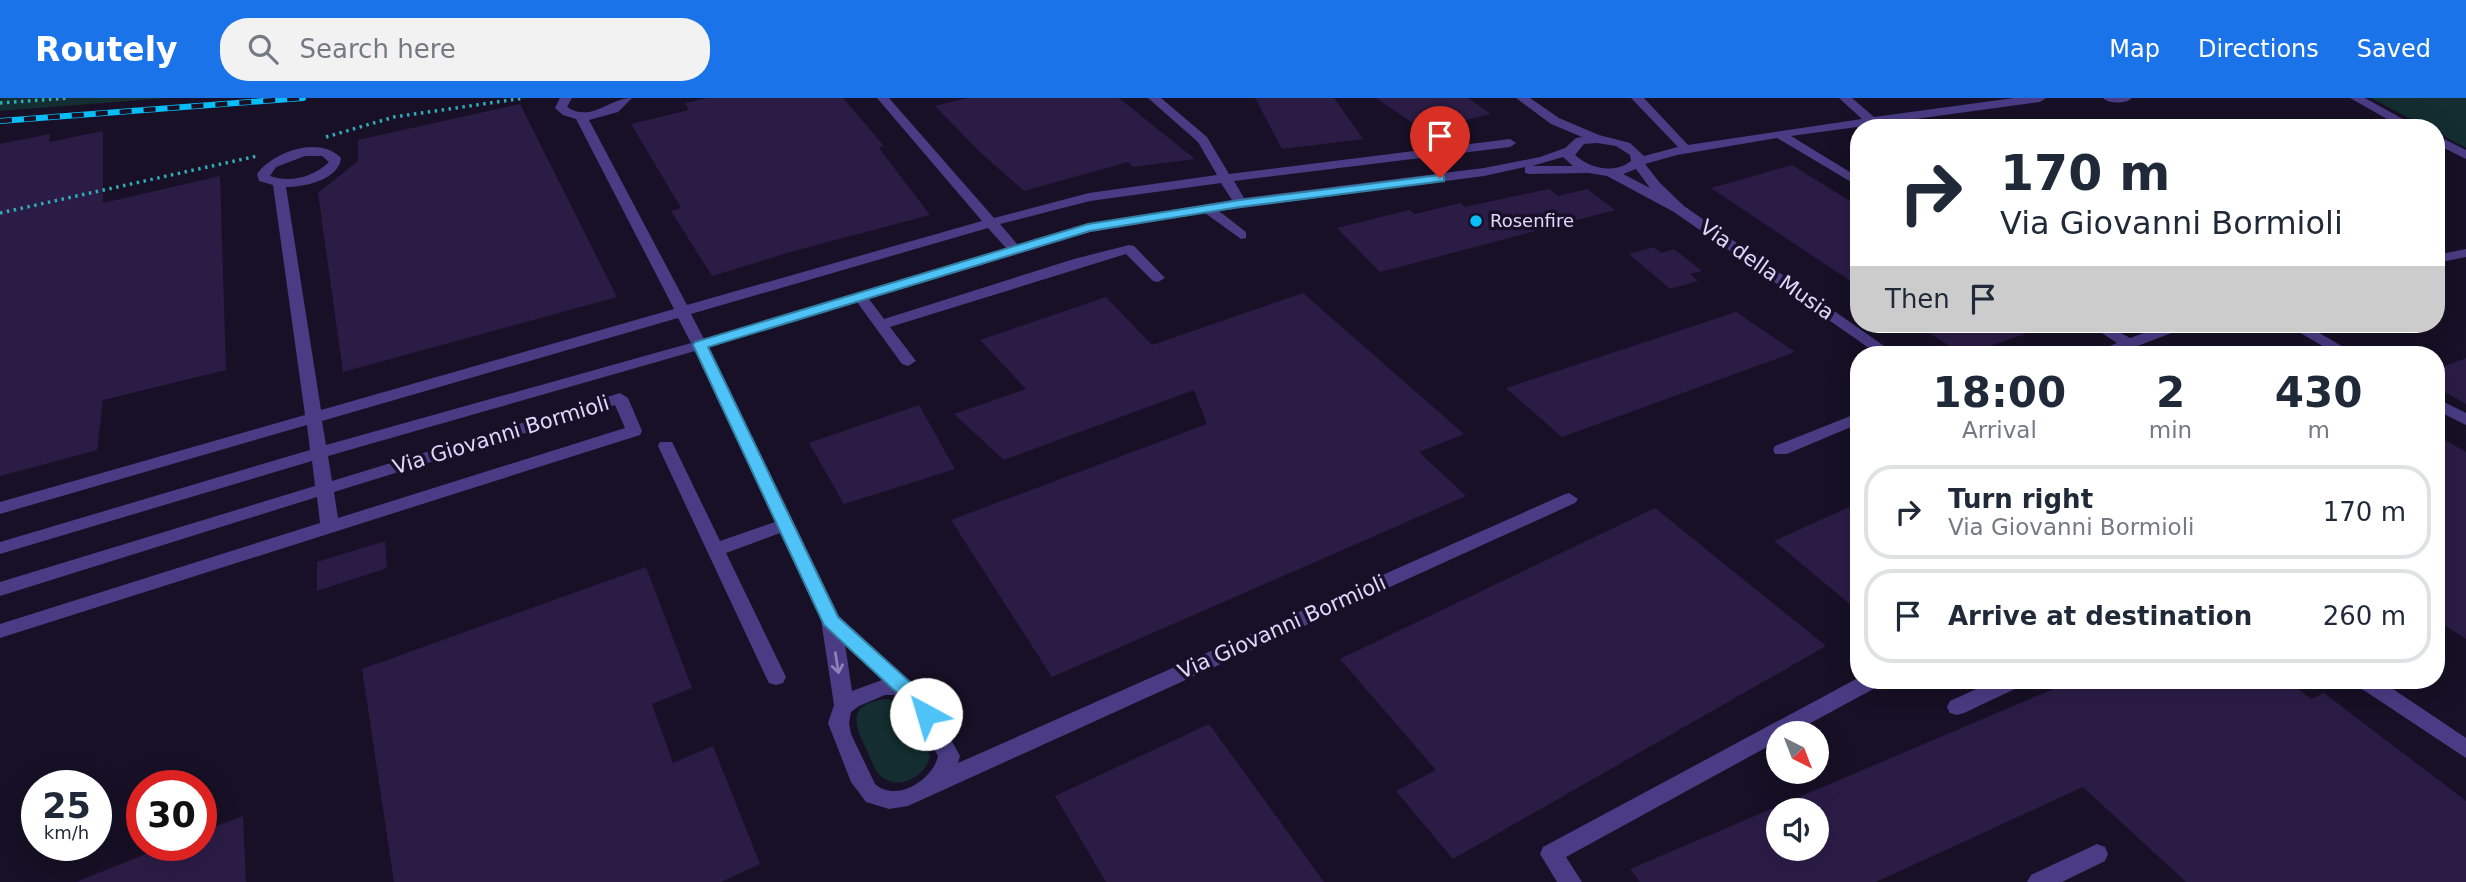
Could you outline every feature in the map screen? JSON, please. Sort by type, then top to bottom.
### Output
[{"type":"street","name":"Via Giovanni Bormioli","points":[[566,98],[561,108],[571,115],[581,116],[700,345],[831,621],[844,706],[836,719],[838,731],[867,791],[876,798],[901,799],[1569,499]]},
{"type":"street","points":[[581,116],[611,110],[626,98]]},
{"type":"street","points":[[883,98],[1015,250]]},
{"type":"street","points":[[1154,98],[1203,140],[1240,203]]},
{"type":"street","points":[[1526,98],[1555,121],[1597,139],[1623,144],[1682,144],[1739,139],[1850,123]]},
{"type":"street","points":[[1637,98],[1682,144]]},
{"type":"street","points":[[1845,98],[1869,119]]},
{"type":"street","points":[[1876,119],[1974,102],[2040,98]]},
{"type":"street","points":[[2109,98],[2126,98]]},
{"type":"street","points":[[2356,98],[2396,119]]},
{"type":"street","points":[[1555,121],[1572,147],[1573,161],[1591,170]]},
{"type":"street","points":[[1778,134],[1850,177]]},
{"type":"street","points":[[1572,147],[1597,139]]},
{"type":"street","points":[[1637,162],[1675,151],[1739,139]]},
{"type":"street","points":[[0,508],[990,223],[1089,197],[1226,177],[1510,143]]},
{"type":"street","name":"Via della Musia","points":[[1623,144],[1636,153],[1637,162],[1655,186],[1679,209]]},
{"type":"street","points":[[2445,144],[2466,155]]},
{"type":"street","name":"Via Giovanni Bormioli","points":[[0,548],[318,453],[700,345],[1088,228],[1240,203],[1485,172],[1543,160],[1572,147]]},
{"type":"street","points":[[315,151],[325,152],[335,158],[331,168],[313,177],[279,183],[270,182],[262,174],[280,159],[315,151]]},
{"type":"street","points":[[1399,156],[1417,181]]},
{"type":"street","name":"Via della Musia","points":[[1591,170],[1628,170],[1637,162]]},
{"type":"street","name":"Via Giovanni Bormioli","points":[[1485,172],[1591,170]]},
{"type":"street","name":"Via della Musia","points":[[1609,172],[1679,209],[1850,328]]},
{"type":"street","points":[[279,183],[330,527]]},
{"type":"street","points":[[1207,208],[1241,235]]},
{"type":"street","points":[[881,325],[1079,262],[1129,249],[1158,278]]},
{"type":"street","points":[[2445,257],[2466,253]]},
{"type":"street","points":[[860,296],[908,361]]},
{"type":"street","name":"Via della Musia","points":[[1857,333],[1876,346]]},
{"type":"street","points":[[2110,333],[2129,344]]},
{"type":"street","points":[[2124,346],[2158,333]]},
{"type":"street","points":[[2309,333],[2333,346]]},
{"type":"street","name":"Via Giovanni Bormioli","points":[[0,589],[620,398],[634,431],[0,631]]},
{"type":"street","points":[[2445,408],[2466,420]]},
{"type":"street","points":[[1781,450],[1850,421]]},
{"type":"street","points":[[666,446],[776,677]]},
{"type":"street","points":[[715,550],[784,525]]},
{"type":"street","name":"Via Giovanni Bormioli","points":[[831,621],[903,687],[915,693],[949,756],[961,760],[976,760],[996,755]]},
{"type":"street","points":[[844,706],[860,695],[884,687],[903,687]]},
{"type":"street","points":[[1570,882],[1551,854],[1855,689]]},
{"type":"street","points":[[1957,706],[1994,689]]},
{"type":"street","points":[[2377,689],[2466,749]]},
{"type":"street","points":[[936,783],[946,770],[949,756]]},
{"type":"street","points":[[2039,882],[2097,854]]},
{"type":"path","points":[[0,103],[68,98]]},
{"type":"green space","points":[[0,98],[168,98],[0,111]]},
{"type":"green space","points":[[2371,98],[2466,98],[2466,148],[2445,137],[2445,119],[2411,119]]},
{"type":"green space","points":[[886,699],[899,702],[906,708],[930,756],[923,770],[905,782],[890,781],[878,773],[857,727],[858,712],[863,706]]},
{"type":"building","points":[[708,98],[843,98],[884,146],[879,148],[930,215],[712,276],[671,211],[681,208],[631,124],[689,110],[685,103]]},
{"type":"building","points":[[967,98],[1119,98],[1195,159],[1133,167],[1128,162],[1024,191],[981,153],[935,106]]},
{"type":"building","points":[[1255,98],[1334,98],[1363,139],[1282,149]]},
{"type":"building","points":[[1376,98],[1468,98],[1491,114],[1423,130]]},
{"type":"building","points":[[520,104],[617,297],[343,372],[318,193],[358,161],[358,140]]},
{"type":"building","points":[[103,131],[103,203],[220,176],[226,370],[103,400],[97,450],[0,476],[0,144],[50,134],[49,142]]},
{"type":"building","points":[[1792,165],[1850,201],[1850,281],[1711,188]]},
{"type":"building","points":[[1549,189],[1558,196],[1587,189],[1615,210],[1380,272],[1337,228],[1409,210],[1415,214],[1460,203],[1464,207]]},
{"type":"building","points":[[1654,247],[1661,253],[1674,249],[1702,271],[1690,274],[1698,281],[1670,289],[1629,254]]},
{"type":"building","points":[[1303,293],[1464,434],[1419,452],[1466,496],[1052,677],[951,520],[1207,424],[1194,390],[1004,460],[954,414],[1026,389],[980,340],[1106,297],[1152,345]]},
{"type":"building","points":[[1736,312],[1795,352],[1562,437],[1506,388]]},
{"type":"building","points":[[1930,333],[2027,333],[1989,346],[1949,346]]},
{"type":"building","points":[[2466,358],[2466,404],[2445,392],[2445,366]]},
{"type":"building","points":[[919,405],[955,469],[844,504],[809,443]]},
{"type":"building","points":[[2445,440],[2466,452],[2466,639],[2445,626]]},
{"type":"building","points":[[1850,507],[1850,604],[1774,541]]},
{"type":"building","points":[[1655,508],[1826,646],[1453,859],[1396,791],[1436,770],[1340,659]]},
{"type":"building","points":[[385,541],[387,568],[317,591],[317,562]]},
{"type":"building","points":[[646,567],[692,688],[652,704],[673,763],[713,746],[760,864],[721,882],[394,882],[362,669]]},
{"type":"building","points":[[2053,689],[2298,689],[2311,699],[2324,693],[2466,801],[2466,882],[2186,882],[2083,787],[1876,882],[1640,882],[1630,869],[1766,811],[1766,861],[1829,861],[1829,798],[1797,798]]},
{"type":"building","points":[[1209,724],[1324,882],[1106,882],[1055,796]]},
{"type":"building","points":[[243,816],[246,882],[76,882],[128,861],[217,861],[217,826]]},
{"type":"railway","points":[[0,121],[303,98]]},
{"type":"place","name":"Rosenfire","points":[[1476,221]]},
{"type":"route","points":[[926,714],[915,693],[903,687],[831,621],[700,345],[1088,228],[1240,203],[1440,178]]}]
